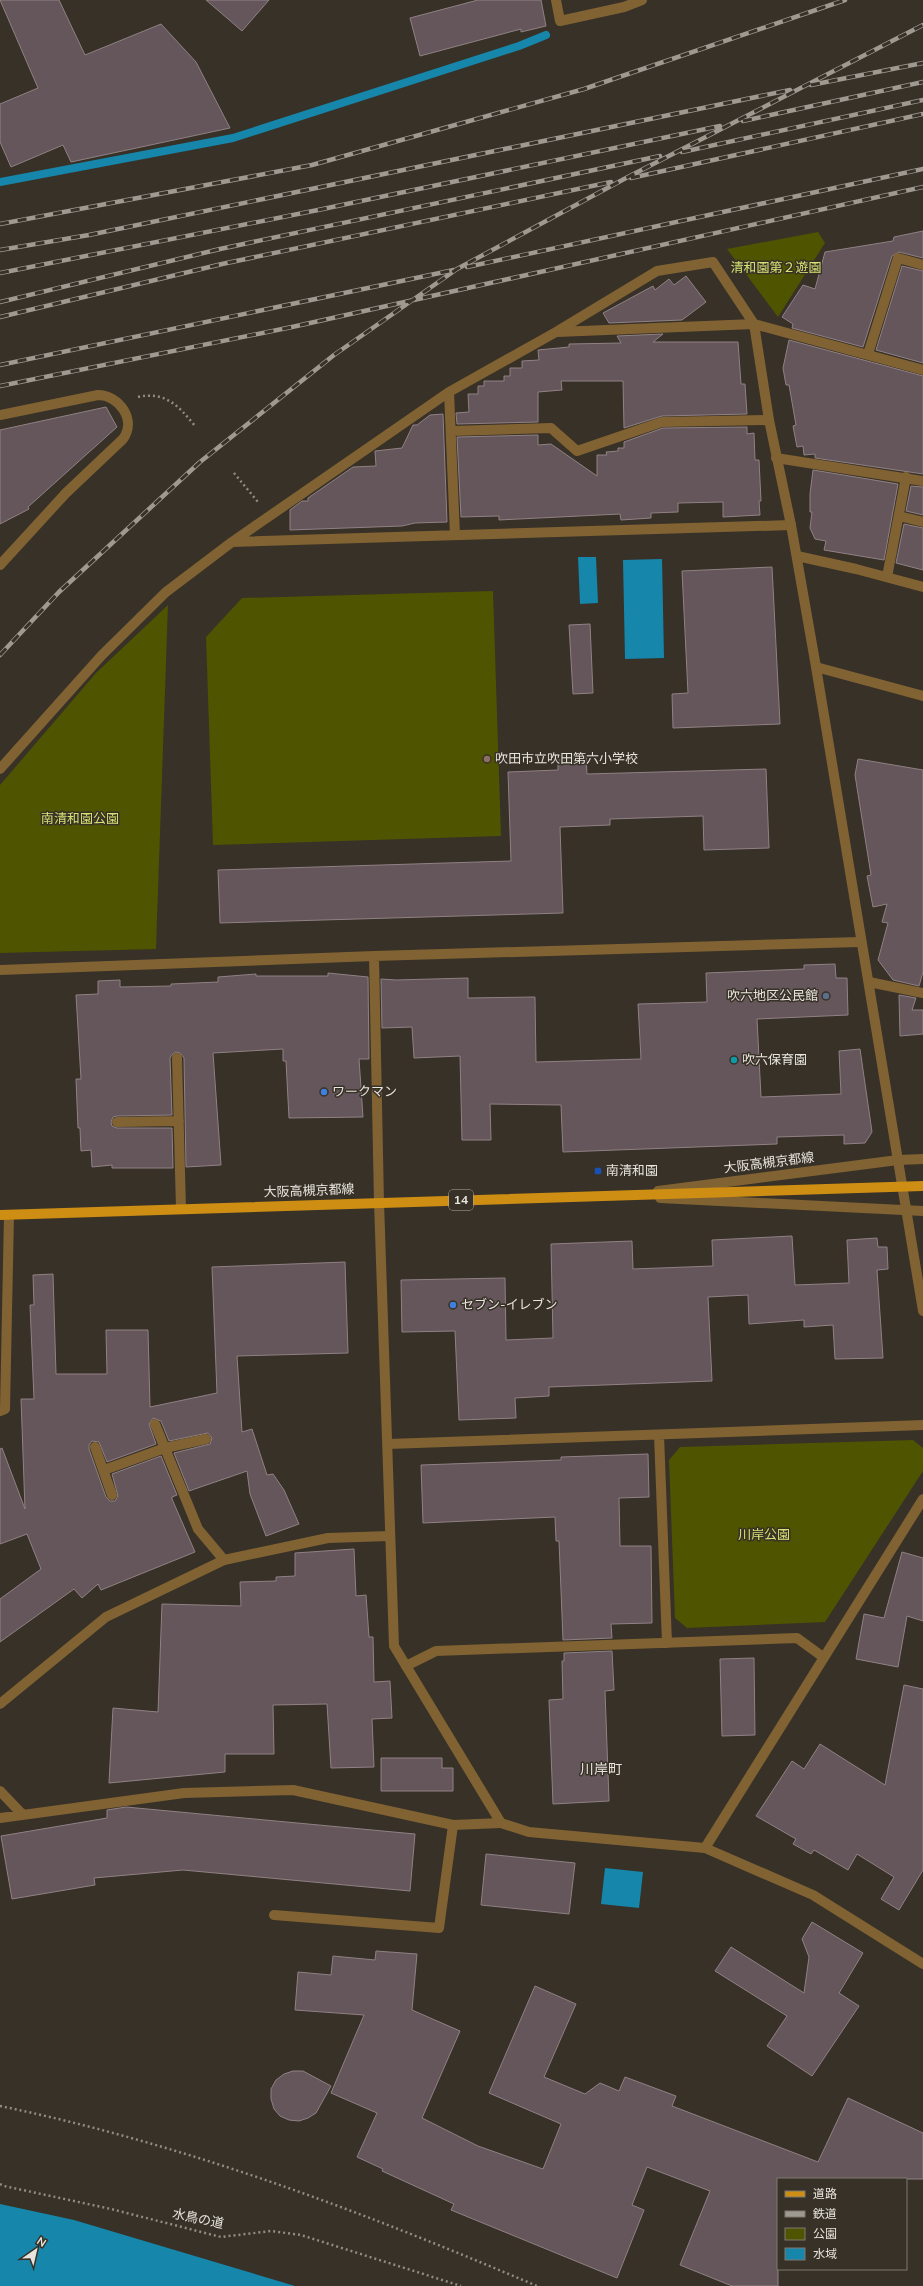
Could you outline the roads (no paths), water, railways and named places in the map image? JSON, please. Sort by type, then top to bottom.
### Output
[{"type":"main road","name":"大阪高槻京都線","points":[[5,1215],[923,1186]]},
{"type":"street","points":[[556,0],[560,21],[624,7],[642,0]]},
{"type":"street","points":[[868,354],[898,258],[923,265]]},
{"type":"street","points":[[0,769],[102,656],[166,592],[232,542],[449,392],[556,332],[656,271],[713,262],[754,324],[776,458],[797,556],[860,942],[869,982],[923,1311]]},
{"type":"street","points":[[556,332],[754,324],[923,370]]},
{"type":"street","points":[[449,392],[455,535]]},
{"type":"street","points":[[0,415],[98,395],[106,395],[120,403],[129,424],[127,433],[66,493],[0,565]]},
{"type":"street","points":[[451,431],[551,428],[577,451],[662,422],[769,420]]},
{"type":"street","points":[[776,458],[906,477],[923,481]]},
{"type":"street","points":[[886,577],[906,477]]},
{"type":"street","points":[[899,516],[923,522]]},
{"type":"street","points":[[232,542],[791,525]]},
{"type":"street","points":[[797,556],[923,587]]},
{"type":"street","points":[[816,667],[923,696]]},
{"type":"street","points":[[0,970],[374,956],[860,942]]},
{"type":"street","points":[[374,956],[379,1202],[394,1646],[501,1823]]},
{"type":"street","points":[[869,982],[923,993]]},
{"type":"street","points":[[178,1058],[181,1209]]},
{"type":"street","points":[[117,1122],[179,1121]]},
{"type":"street","name":"大阪高槻京都線","points":[[618,1196],[898,1160],[923,1159]]},
{"type":"street","name":"大阪高槻京都線","points":[[618,1196],[923,1212]]},
{"type":"street","points":[[0,1411],[5,1409],[5,1215]]},
{"type":"street","points":[[156,1424],[198,1529],[224,1560]]},
{"type":"street","points":[[388,1444],[923,1425]]},
{"type":"street","points":[[659,1435],[667,1643]]},
{"type":"street","points":[[104,1470],[165,1448],[206,1439]]},
{"type":"street","points":[[95,1446],[112,1495]]},
{"type":"street","points":[[705,1848],[923,1499]]},
{"type":"street","points":[[0,1704],[106,1617],[224,1560],[328,1538],[390,1536]]},
{"type":"street","points":[[406,1666],[436,1651],[797,1638],[823,1657]]},
{"type":"street","points":[[0,1818],[184,1793],[294,1790],[453,1825],[501,1823],[529,1832],[705,1848],[813,1895],[923,1964]]},
{"type":"street","points":[[0,1791],[22,1814]]},
{"type":"street","points":[[274,1915],[439,1928],[453,1825]]},
{"type":"water","points":[[578,557],[596,557],[598,603],[580,604]]},
{"type":"water","points":[[662,559],[664,658],[625,659],[623,560]]},
{"type":"water","points":[[605,1868],[643,1872],[639,1908],[601,1904]]},
{"type":"water","points":[[0,2204],[74,2220],[295,2286],[0,2286]]},
{"type":"waterway","points":[[0,182],[233,138],[519,46],[546,35]]},
{"type":"railway","points":[[0,224],[312,165],[584,89],[845,0]]},
{"type":"railway","points":[[0,655],[59,592],[200,462],[334,355],[457,269],[626,178],[923,25]]},
{"type":"railway","points":[[811,85],[923,63]]},
{"type":"railway","points":[[743,121],[923,82]]},
{"type":"railway","points":[[0,250],[89,235],[790,90]]},
{"type":"railway","points":[[682,152],[923,100]]},
{"type":"railway","points":[[631,178],[923,114]]},
{"type":"railway","points":[[0,273],[318,210],[720,126]]},
{"type":"railway","points":[[0,302],[220,249],[660,156]]},
{"type":"railway","points":[[467,267],[923,169]]},
{"type":"railway","points":[[0,317],[222,264],[611,182]]},
{"type":"railway","points":[[0,386],[292,327],[923,187]]},
{"type":"railway","points":[[0,365],[454,270]]},
{"type":"place","name":"吹田市立吹田第六小学校","points":[[487,759]]},
{"type":"place","name":"吹六地区公民館","points":[[826,996]]},
{"type":"place","name":"吹六保育園","points":[[734,1060]]},
{"type":"place","name":"ワークマン","points":[[324,1092]]},
{"type":"place","name":"南清和園","points":[[598,1171]]},
{"type":"place","name":"セブン-イレブン","points":[[453,1305]]},
{"type":"district","name":"川岸町","points":[[601,1769]]},
{"type":"park label","name":"清和園第２遊園","points":[[776,268]]},
{"type":"park label","name":"南清和園公園","points":[[80,819]]},
{"type":"park label","name":"川岸公園","points":[[764,1535]]}]
